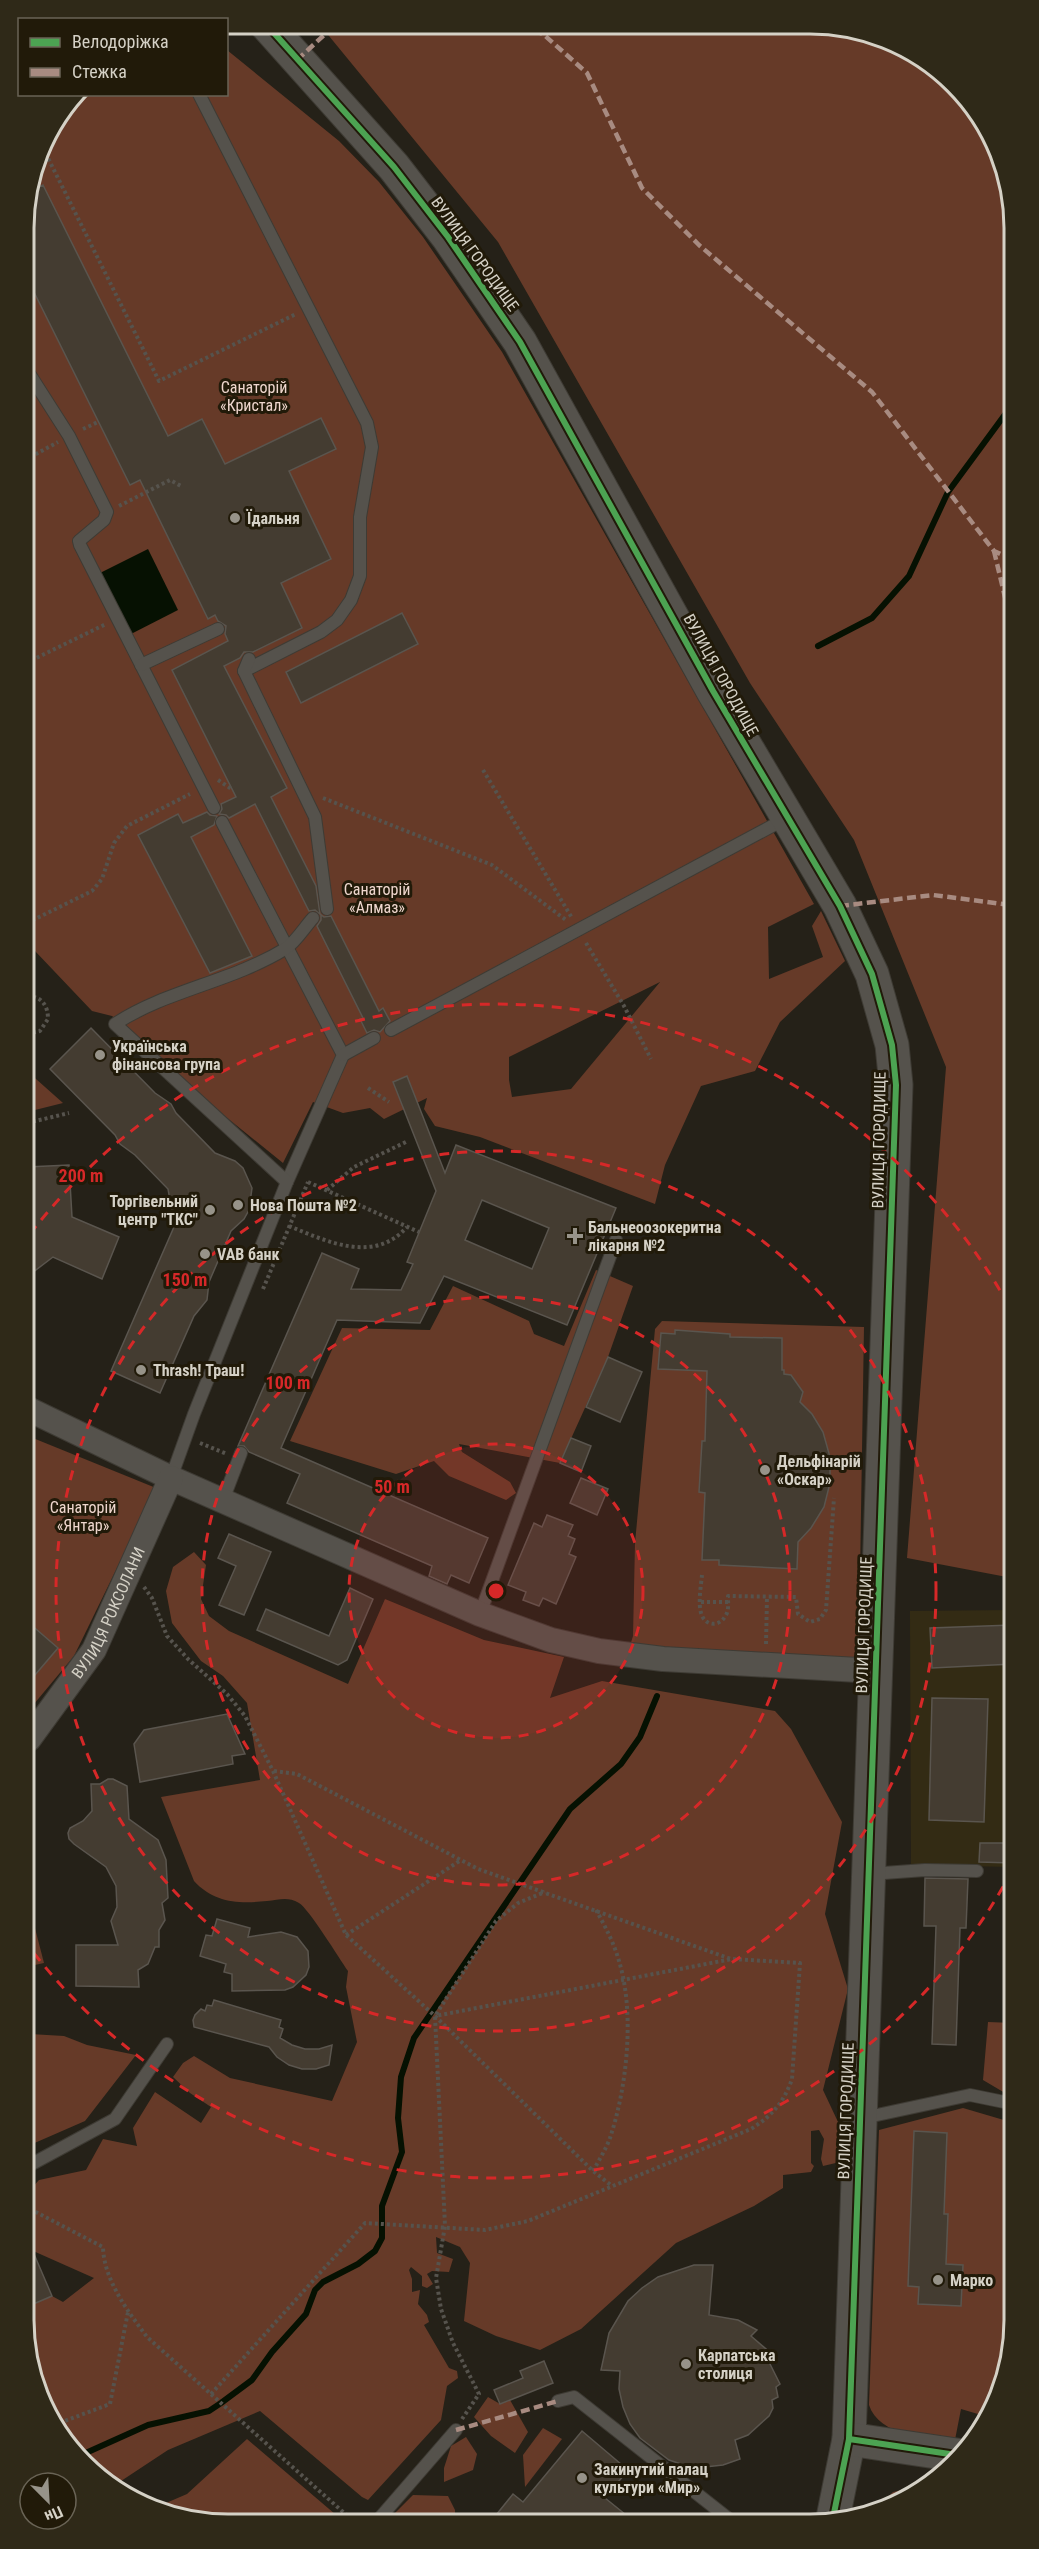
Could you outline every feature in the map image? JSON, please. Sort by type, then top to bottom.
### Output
[{"type":"street","name":"ВУЛИЦЯ ГОРОДИЩЕ","points":[[275,34],[394,167],[448,237],[520,342],[713,691],[840,906],[872,974],[892,1045],[896,1085],[859,2119],[863,2441],[835,2513]]},
{"type":"street","points":[[34,1412],[171,1478],[480,1614],[550,1640],[599,1651],[663,1659],[876,1671]]},
{"type":"street","name":"ВУЛИЦЯ РОКСОЛАНИ","points":[[34,1732],[94,1650],[171,1478]]},
{"type":"street","points":[[863,2441],[950,2454]]},
{"type":"lane","points":[[200,96],[367,423],[372,447],[360,517],[360,576],[351,600],[337,620],[321,632],[247,665],[315,817],[327,909]]},
{"type":"lane","points":[[35,383],[69,436],[107,512],[100,525],[79,541],[80,545],[214,808]]},
{"type":"lane","points":[[141,665],[218,629]]},
{"type":"lane","points":[[392,1030],[788,818]]},
{"type":"lane","points":[[222,822],[343,1055]]},
{"type":"lane","points":[[289,1178],[115,1024],[135,1011],[165,997],[223,980],[287,948],[313,918]]},
{"type":"lane","points":[[171,1478],[194,1414],[289,1178],[343,1055],[374,1038]]},
{"type":"lane","points":[[480,1614],[616,1240]]},
{"type":"lane","points":[[223,1500],[240,1456]]},
{"type":"lane","points":[[868,1874],[926,1870],[977,1872]]},
{"type":"lane","points":[[34,2163],[115,2119],[166,2044]]},
{"type":"lane","points":[[859,2119],[970,2095],[1004,2102]]},
{"type":"lane","points":[[558,2401],[574,2397],[723,2514]]},
{"type":"lane","points":[[383,2514],[456,2430]]},
{"type":"path","points":[[48,157],[159,381],[307,308]]},
{"type":"path","points":[[35,455],[69,436]]},
{"type":"path","points":[[107,512],[170,480],[181,486]]},
{"type":"path","points":[[35,659],[117,619]]},
{"type":"path","points":[[483,770],[624,1006],[651,1059]]},
{"type":"path","points":[[35,920],[80,899],[99,885],[114,843],[127,826],[204,787]]},
{"type":"path","points":[[303,790],[492,865],[579,929]]},
{"type":"path","points":[[35,998],[45,1004],[48,1018],[40,1031],[35,1032]]},
{"type":"path","points":[[368,1088],[389,1102]]},
{"type":"path","points":[[35,1121],[69,1113]]},
{"type":"path","points":[[326,1190],[354,1167],[408,1141]]},
{"type":"path","points":[[289,1178],[308,1182],[419,1232]]},
{"type":"path","points":[[262,1292],[308,1182]]},
{"type":"path","points":[[289,1226],[347,1246],[374,1247],[386,1244],[399,1236],[407,1227]]},
{"type":"path","points":[[204,1433],[200,1444],[240,1456]]},
{"type":"path","points":[[702,1575],[700,1602],[703,1618],[712,1624],[718,1624],[724,1618],[728,1596],[796,1597],[798,1614],[810,1622],[824,1616],[834,1497]]},
{"type":"path","points":[[130,1567],[152,1598],[167,1636],[188,1659],[227,1694],[244,1716],[273,1771],[346,1935],[435,2016],[612,2186]]},
{"type":"path","points":[[766,1664],[767,1597]]},
{"type":"path","points":[[700,1602],[728,1602]]},
{"type":"path","points":[[273,1771],[297,1774],[478,1869],[732,1959]]},
{"type":"path","points":[[346,1935],[460,1860]]},
{"type":"path","points":[[456,2430],[479,2394],[453,2343],[441,2309],[436,2278],[445,2226],[435,2016],[496,1920],[518,1903],[545,1892]]},
{"type":"path","points":[[593,2170],[609,2140],[624,2080],[627,2018],[619,1961],[596,1910]]},
{"type":"path","points":[[211,2394],[365,2223],[485,2230],[506,2227],[751,2129],[771,2115],[786,2095],[792,2079],[800,1963],[732,1959],[435,2016]]},
{"type":"path","points":[[34,2211],[103,2247],[104,2265],[128,2312],[147,2337],[345,2514]]},
{"type":"path","points":[[63,2422],[110,2404],[128,2312]]},
{"type":"shaded area","points":[[148,549],[178,610],[131,634],[100,573]]},
{"type":"shaded area","points":[[1004,1610],[1004,1867],[911,1865],[910,1611]]},
{"type":"green space","points":[[327,34],[810,34],[848,38],[896,55],[918,67],[938,83],[964,110],[990,154],[1003,203],[1004,228],[1004,1576],[907,1558],[946,1067],[854,840],[750,683],[498,242]]},
{"type":"green space","points":[[228,51],[339,141],[379,182],[423,237],[502,352],[814,904],[768,927],[769,979],[823,957],[812,926],[821,911],[845,961],[780,1022],[755,1071],[701,1086],[665,1165],[655,1204],[480,1137],[435,1126],[424,1109],[427,1098],[384,1119],[370,1108],[343,1113],[313,1102],[283,1163],[226,1117],[125,1026],[112,1016],[92,1011],[35,951],[35,216],[41,178],[60,132],[88,96],[228,96]],"holes":[[[660,982],[571,1089],[512,1097],[509,1057]]]},
{"type":"green space","points":[[35,1078],[63,1103],[35,1110]]},
{"type":"green space","points":[[596,1270],[633,1286],[608,1357],[560,1463],[459,1444],[462,1452],[510,1482],[516,1493],[506,1500],[449,1476],[434,1461],[396,1474],[290,1441],[342,1328],[430,1330],[453,1286],[529,1321],[534,1334],[564,1346]]},
{"type":"green space","points":[[662,1321],[864,1327],[859,1637],[857,1651],[852,1660],[628,1652],[633,1636],[635,1543],[655,1329]]},
{"type":"green space","name":"Санаторій «Янтар»","points":[[34,1439],[156,1488],[74,1656],[34,1704]]},
{"type":"green space","points":[[194,1552],[206,1565],[201,1599],[209,1616],[229,1631],[348,1684],[385,1599],[484,1640],[564,1657],[550,1698],[602,1681],[775,1711],[791,1729],[842,1822],[825,1914],[848,1989],[823,2090],[846,2139],[838,2150],[844,2157],[840,2162],[823,2166],[821,2159],[824,2139],[819,2130],[811,2131],[811,2163],[814,2166],[811,2172],[783,2175],[783,2188],[754,2206],[676,2243],[581,2329],[540,2350],[496,2336],[464,2321],[470,2263],[460,2247],[436,2237],[437,2253],[453,2259],[449,2272],[432,2271],[427,2274],[433,2284],[427,2288],[422,2286],[422,2276],[411,2267],[409,2270],[412,2292],[420,2290],[418,2304],[427,2315],[429,2322],[424,2325],[449,2368],[457,2371],[458,2378],[447,2386],[441,2420],[368,2500],[260,2411],[168,2450],[120,2481],[101,2466],[75,2439],[60,2418],[41,2371],[36,2346],[34,2302],[52,2296],[63,2302],[94,2278],[34,2251],[34,2185],[39,2180],[86,2170],[103,2139],[137,2146],[133,2128],[155,2092],[201,2123],[211,2107],[190,2093],[173,2077],[183,2063],[194,2056],[230,2078],[332,2101],[357,2042],[346,1987],[348,1971],[310,1914],[299,1903],[291,1900],[237,1902],[219,1898],[202,1888],[194,1881],[161,1797],[260,1780],[247,1703],[223,1676],[201,1661],[172,1623],[166,1591],[173,1567]]},
{"type":"green space","points":[[34,1925],[44,1963],[34,1965]]},
{"type":"green space","points":[[988,2022],[1004,2023],[1004,2092],[983,2080]]},
{"type":"green space","points":[[34,2034],[64,2036],[87,2045],[136,2055],[85,2121],[34,2143]]},
{"type":"green space","points":[[963,2108],[1004,2120],[1004,2333],[1001,2358],[990,2395],[981,2415],[961,2409],[954,2445],[893,2429],[874,2415],[869,2405],[879,2130]]},
{"type":"green space","points":[[488,2397],[500,2404],[510,2400],[528,2432],[515,2453],[491,2436],[474,2417]]},
{"type":"green space","points":[[543,2428],[562,2439],[525,2487],[523,2455]]},
{"type":"green space","points":[[466,2437],[477,2454],[473,2470],[444,2482],[444,2468],[451,2446]]},
{"type":"green space","points":[[247,2439],[335,2514],[203,2513],[165,2503],[187,2494]]},
{"type":"green space","points":[[908,2489],[884,2500],[893,2492]]},
{"type":"green space","points":[[413,2495],[448,2496],[455,2510],[455,2514],[394,2514]]},
{"type":"building","points":[[43,185],[168,436],[202,419],[225,464],[321,418],[336,449],[289,471],[331,559],[281,583],[302,628],[253,652],[244,652],[240,658],[224,666],[287,788],[271,797],[316,886],[320,914],[324,917],[331,916],[379,1011],[383,1008],[390,1021],[380,1032],[374,1030],[367,1033],[360,1019],[363,1018],[317,926],[321,915],[315,910],[309,911],[255,804],[229,818],[219,814],[222,809],[221,804],[236,797],[172,670],[228,641],[225,634],[226,626],[218,621],[215,615],[208,619],[140,480],[130,485],[35,294],[35,216],[39,187]]},
{"type":"building","points":[[402,613],[418,644],[301,703],[286,672]]},
{"type":"building","points":[[207,812],[217,816],[214,825],[191,837],[252,956],[210,973],[138,835],[178,814],[183,823]]},
{"type":"building","name":"Торгівельний центр \"ТКС\"","points":[[91,1028],[155,1093],[171,1104],[176,1113],[215,1153],[235,1161],[243,1168],[252,1188],[249,1210],[244,1219],[231,1231],[209,1282],[207,1300],[194,1316],[160,1393],[111,1371],[177,1220],[172,1211],[168,1189],[135,1155],[120,1144],[115,1135],[50,1069]]},
{"type":"building","points":[[407,1076],[445,1173],[456,1145],[616,1208],[567,1325],[444,1276],[420,1323],[337,1320],[281,1448],[488,1538],[469,1583],[451,1575],[447,1584],[429,1576],[432,1566],[287,1503],[300,1474],[249,1452],[244,1446],[238,1446],[322,1253],[359,1269],[351,1289],[401,1290],[413,1264],[407,1262],[436,1191],[393,1082]],"holes":[[[482,1200],[549,1228],[532,1269],[465,1240]]]},
{"type":"building","points":[[69,1165],[72,1217],[119,1237],[102,1279],[53,1257],[34,1271],[35,1167]]},
{"type":"building","name":"Дельфінарій «Оскар»","points":[[675,1330],[730,1334],[730,1337],[782,1338],[782,1370],[784,1374],[791,1375],[803,1392],[800,1402],[812,1414],[823,1432],[830,1457],[830,1483],[824,1507],[811,1528],[798,1542],[797,1569],[719,1565],[719,1560],[702,1560],[705,1493],[699,1492],[702,1441],[705,1441],[707,1371],[658,1369],[661,1333],[675,1334]]},
{"type":"building","points":[[608,1357],[642,1372],[620,1422],[586,1407]]},
{"type":"building","points":[[571,1438],[591,1446],[581,1472],[560,1463]]},
{"type":"building","points":[[581,1478],[608,1489],[597,1515],[570,1503]]},
{"type":"building","points":[[547,1515],[573,1525],[568,1536],[575,1539],[569,1554],[576,1557],[556,1604],[543,1598],[539,1606],[523,1600],[526,1592],[508,1585],[534,1523],[542,1527]]},
{"type":"building","points":[[229,1534],[271,1552],[244,1615],[219,1605],[236,1566],[218,1558]]},
{"type":"building","points":[[350,1588],[373,1599],[347,1660],[338,1665],[257,1630],[266,1609],[329,1636]]},
{"type":"building","points":[[1004,1625],[1004,1664],[932,1668],[930,1628]]},
{"type":"building","points":[[34,1628],[58,1648],[34,1676]]},
{"type":"building","points":[[932,1698],[988,1699],[984,1822],[929,1820]]},
{"type":"building","points":[[227,1714],[245,1754],[232,1756],[233,1764],[140,1782],[134,1744],[144,1730]]},
{"type":"building","points":[[108,1779],[127,1786],[129,1819],[158,1840],[166,1860],[168,1898],[162,1903],[165,1920],[159,1930],[159,1947],[155,1947],[148,1964],[138,1970],[139,1987],[76,1986],[76,1945],[118,1945],[111,1921],[117,1907],[116,1886],[106,1867],[74,1844],[69,1839],[68,1833],[70,1828],[83,1821],[92,1811],[91,1784],[100,1784]]},
{"type":"building","points":[[980,1843],[1004,1843],[1004,1863],[979,1862]]},
{"type":"building","points":[[925,1878],[968,1879],[966,1928],[960,1928],[956,2045],[932,2044],[936,1926],[924,1926]]},
{"type":"building","points":[[217,1919],[250,1928],[248,1937],[281,1932],[297,1937],[308,1951],[309,1967],[306,1975],[293,1987],[285,1990],[232,1991],[232,1974],[224,1972],[226,1964],[200,1956],[206,1935],[212,1936]]},
{"type":"building","points":[[214,2000],[281,2020],[279,2027],[283,2029],[280,2038],[292,2045],[305,2049],[319,2049],[332,2045],[329,2065],[316,2069],[302,2069],[289,2065],[277,2057],[269,2047],[194,2027],[195,2015],[201,2009],[205,2011],[207,2005],[212,2006]]},
{"type":"building","points":[[914,2131],[947,2133],[944,2214],[948,2214],[946,2264],[963,2265],[961,2306],[918,2304],[919,2287],[908,2286]]},
{"type":"building","points":[[34,2254],[52,2296],[34,2304]]},
{"type":"building","name":"Карпатська столиця","points":[[694,2265],[713,2265],[709,2315],[738,2320],[757,2330],[751,2336],[772,2354],[767,2358],[780,2384],[776,2387],[778,2397],[772,2400],[773,2408],[769,2416],[748,2435],[735,2440],[740,2459],[723,2465],[705,2467],[687,2466],[669,2460],[640,2438],[630,2424],[623,2407],[619,2389],[620,2371],[601,2370],[609,2333],[628,2301],[658,2277]]},
{"type":"building","points":[[544,2361],[553,2383],[500,2404],[494,2390],[523,2378],[520,2371]]},
{"type":"building","name":"Закинутий палац культури «Мир»","points":[[582,2431],[628,2470],[605,2498],[625,2514],[497,2514],[513,2494],[523,2502]]},
{"type":"waterway","points":[[818,646],[872,618],[909,576],[948,492],[1004,416]]},
{"type":"waterway","points":[[87,2452],[148,2425],[209,2411],[221,2403],[252,2380],[272,2352],[306,2314],[315,2290],[323,2282],[358,2264],[375,2251],[382,2238],[382,2206],[402,2152],[398,2118],[401,2077],[414,2038],[570,1809],[621,1764],[640,1737],[657,1696]]},
{"type":"marked path","points":[[297,60],[325,34]]},
{"type":"marked path","points":[[543,34],[587,73],[642,188],[699,245],[872,392],[994,551],[1004,556]]},
{"type":"marked path","points":[[994,551],[1004,593]]},
{"type":"marked path","points":[[840,906],[933,895],[1004,904]]},
{"type":"marked path","points":[[456,2430],[558,2401]]},
{"type":"cycle path","points":[[275,34],[394,167],[448,237],[520,342],[713,691],[840,906],[872,974],[892,1045],[896,1085],[849,2439],[834,2513]]},
{"type":"cycle path","points":[[849,2439],[950,2454]]},
{"type":"place","name":"Їдальня","points":[[235,518]]},
{"type":"place","name":"Українська фінансова група","points":[[100,1055]]},
{"type":"place","name":"Нова Пошта №2","points":[[238,1205]]},
{"type":"place","name":"Торгівельний центр \"ТКС\"","points":[[210,1210]]},
{"type":"place","name":"Бальнеоозокеритна лікарня №2","points":[[575,1236]]},
{"type":"place","name":"VAB банк","points":[[205,1254]]},
{"type":"place","name":"Thrash! Траш!","points":[[141,1370]]},
{"type":"place","name":"Дельфінарій «Оскар»","points":[[765,1470]]},
{"type":"place","name":"Марко","points":[[938,2280]]},
{"type":"place","name":"Карпатська столиця","points":[[686,2364]]},
{"type":"place","name":"Закинутий палац культури «Мир»","points":[[582,2478]]},
{"type":"park label","name":"Санаторій «Кристал»","points":[[254,396]]},
{"type":"park label","name":"Санаторій «Алмаз»","points":[[377,898]]}]
